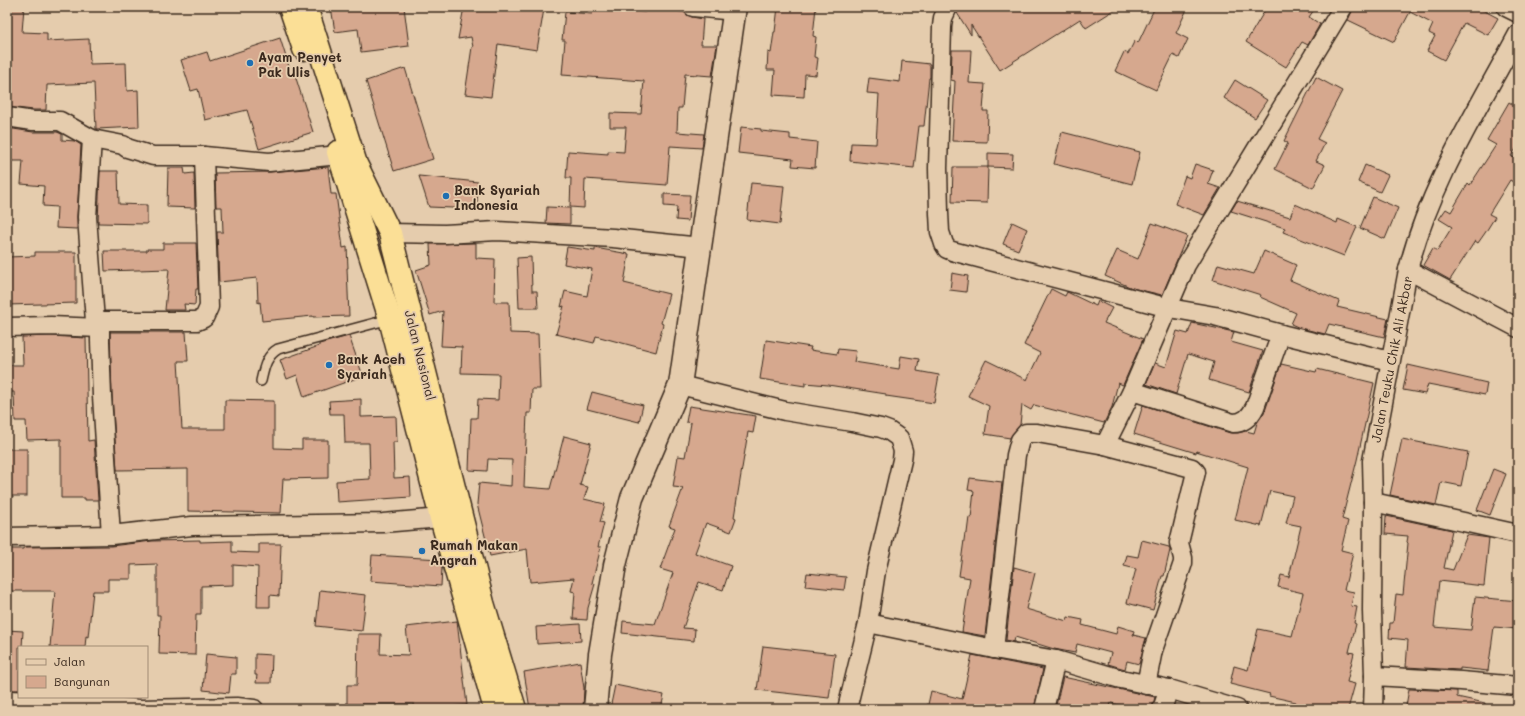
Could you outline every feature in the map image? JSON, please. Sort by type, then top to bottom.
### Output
[{"type":"highway","name":"Jalan Nasional","points":[[290,7],[339,155],[388,311],[441,518],[495,709]]},
{"type":"highway","name":"Jalan Nasional","points":[[306,7],[356,164],[390,233],[483,604],[515,709]]},
{"type":"highway","points":[[388,311],[406,298]]},
{"type":"street","points":[[595,709],[600,654],[615,565],[632,498],[680,385],[735,9],[693,7]]},
{"type":"street","points":[[948,7],[943,18],[942,27],[938,168],[940,232],[945,246],[952,251],[1169,308],[1216,316],[1390,361]]},
{"type":"street","points":[[1105,444],[1132,391],[1169,308],[1186,265],[1343,7]]},
{"type":"street","points":[[1506,7],[1518,13]]},
{"type":"street","name":"Jalan Teuku Chik Ali Akbar","points":[[1372,709],[1374,676],[1372,611],[1372,461],[1408,270],[1414,244],[1442,177],[1518,34]]},
{"type":"street","points":[[7,117],[33,121],[60,121],[92,139],[123,145],[127,148],[153,156],[204,156],[269,162],[339,155]]},
{"type":"street","points":[[92,139],[87,217],[100,342],[111,535]]},
{"type":"street","points":[[7,327],[197,321],[202,319],[206,315],[209,307],[204,156]]},
{"type":"street","points":[[390,233],[445,234],[497,231],[613,238],[700,247]]},
{"type":"street","points":[[1408,270],[1518,328]]},
{"type":"street","points":[[1132,391],[1233,423],[1242,421],[1249,417],[1255,407],[1281,334]]},
{"type":"street","points":[[680,385],[786,411],[881,428],[889,431],[899,438],[903,451],[902,460],[876,572],[868,623],[847,709]]},
{"type":"street","points":[[994,649],[1016,455],[1020,440],[1026,434],[1037,433],[1105,444],[1192,468],[1196,472],[1179,543],[1183,563],[1153,650],[1146,685]]},
{"type":"street","points":[[1373,502],[1518,534]]},
{"type":"street","points":[[7,537],[111,535],[192,526],[384,523],[441,518]]},
{"type":"street","points":[[868,623],[1056,660],[1121,679],[1169,689],[1237,709]]},
{"type":"street","points":[[1044,709],[1056,660]]},
{"type":"street","points":[[1374,676],[1518,686]]},
{"type":"street","points":[[1162,709],[1169,689]]},
{"type":"street","points":[[7,700],[74,702],[140,709],[236,707],[254,709]]},
{"type":"lane","points":[[261,381],[266,362],[272,352],[278,348],[388,311]]},
{"type":"building","points":[[7,7],[24,7],[22,32],[47,33],[47,41],[89,39],[90,64],[126,63],[127,91],[138,90],[139,127],[96,129],[94,83],[47,85],[46,110],[7,107]]},
{"type":"building","points":[[331,7],[404,7],[409,46],[361,52],[358,29],[335,32]]},
{"type":"building","points":[[464,7],[533,7],[544,9],[537,50],[498,44],[491,97],[465,94],[473,47],[471,37],[458,39]]},
{"type":"building","points":[[778,7],[816,7],[813,36],[816,37],[814,57],[818,58],[816,75],[805,74],[804,97],[773,95],[775,70],[767,70],[768,52],[771,53]]},
{"type":"building","points":[[960,7],[1119,7],[1086,28],[1080,19],[1000,70],[971,25],[971,35],[957,13],[961,9]]},
{"type":"building","points":[[1155,7],[1188,7],[1176,33],[1188,39],[1179,58],[1173,55],[1156,90],[1115,71],[1124,52],[1128,54],[1135,40],[1138,43]]},
{"type":"building","points":[[1267,7],[1316,7],[1309,17],[1320,24],[1308,45],[1302,42],[1286,67],[1246,42]]},
{"type":"building","points":[[1354,7],[1477,7],[1498,18],[1488,35],[1464,23],[1444,60],[1427,51],[1435,36],[1429,33],[1433,24],[1410,12],[1394,42],[1348,20]]},
{"type":"building","points":[[592,8],[645,12],[645,9],[684,12],[692,17],[703,19],[701,45],[717,45],[712,76],[685,74],[682,108],[678,108],[677,132],[704,134],[702,148],[670,146],[667,185],[585,179],[584,208],[570,207],[571,178],[566,178],[568,151],[608,154],[608,151],[624,152],[626,127],[610,127],[610,113],[641,114],[644,81],[562,75],[565,40],[562,40],[565,12],[592,14]]},
{"type":"building","points":[[280,38],[291,73],[294,72],[313,132],[259,149],[247,110],[205,120],[198,89],[191,91],[181,60],[207,52],[210,61]]},
{"type":"building","points":[[952,50],[971,50],[969,83],[985,84],[983,111],[988,111],[987,142],[952,141],[955,81],[951,80]]},
{"type":"building","points":[[902,61],[930,64],[930,78],[924,126],[919,126],[914,168],[850,161],[851,143],[876,144],[879,94],[867,93],[869,78],[900,82]]},
{"type":"building","points":[[405,68],[433,159],[394,171],[366,81]]},
{"type":"building","points":[[1316,77],[1342,91],[1317,139],[1325,143],[1316,161],[1325,165],[1313,188],[1275,169],[1288,143],[1284,141]]},
{"type":"building","points":[[1235,80],[1267,100],[1255,118],[1224,98]]},
{"type":"building","points":[[1509,102],[1518,108],[1518,146],[1511,156],[1518,160],[1518,185],[1510,180],[1489,214],[1495,217],[1478,243],[1475,241],[1450,280],[1423,265],[1433,248],[1437,251],[1452,227],[1439,219],[1446,209],[1451,212],[1468,183],[1470,185],[1496,145],[1487,140]]},
{"type":"building","points":[[741,127],[790,134],[790,139],[817,142],[815,168],[792,166],[793,159],[738,153]]},
{"type":"building","points":[[7,128],[33,132],[57,132],[62,134],[62,140],[75,141],[81,145],[77,229],[56,228],[57,207],[43,206],[44,186],[21,184],[23,161],[7,161]]},
{"type":"building","points":[[1062,132],[1140,152],[1132,184],[1054,164]]},
{"type":"building","points":[[988,153],[1013,154],[1012,168],[988,167]]},
{"type":"building","points":[[1195,164],[1213,170],[1208,184],[1220,188],[1204,215],[1175,204],[1185,176],[1190,178]]},
{"type":"building","points":[[1365,165],[1388,175],[1380,192],[1358,182]]},
{"type":"building","points":[[328,167],[331,194],[336,194],[343,248],[347,247],[349,316],[313,316],[262,321],[260,302],[258,303],[257,278],[219,282],[217,232],[223,232],[222,207],[216,207],[215,173],[270,172]]},
{"type":"building","points":[[953,167],[988,167],[987,203],[952,202]]},
{"type":"building","points":[[168,168],[184,168],[185,174],[194,173],[195,208],[167,207]]},
{"type":"building","points":[[100,171],[118,171],[119,204],[147,205],[147,224],[98,223]]},
{"type":"building","points":[[419,176],[478,182],[477,209],[429,207]]},
{"type":"building","points":[[751,183],[784,186],[780,224],[747,220]]},
{"type":"building","points":[[664,194],[690,195],[688,221],[676,220],[677,207],[664,206]]},
{"type":"building","points":[[1373,197],[1398,208],[1385,239],[1360,228]]},
{"type":"building","points":[[1237,201],[1290,217],[1295,204],[1337,223],[1338,219],[1357,227],[1344,256],[1283,232],[1285,228],[1231,211]]},
{"type":"building","points":[[547,207],[570,208],[570,224],[546,223]]},
{"type":"building","points":[[1012,222],[1027,229],[1018,250],[1003,244]]},
{"type":"building","points":[[1152,223],[1187,236],[1162,295],[1132,288],[1105,276],[1117,250],[1138,259]]},
{"type":"building","points":[[163,243],[196,243],[198,289],[196,289],[195,305],[184,304],[185,310],[165,310],[169,269],[105,271],[104,251],[147,251],[147,249],[163,249]]},
{"type":"building","points":[[476,243],[476,258],[495,259],[494,302],[509,302],[510,333],[538,334],[540,389],[532,389],[531,413],[527,413],[524,487],[550,489],[564,436],[591,443],[580,485],[588,487],[584,499],[605,504],[600,522],[604,523],[598,547],[601,547],[592,583],[595,584],[588,608],[587,620],[573,619],[575,592],[571,591],[574,578],[530,582],[527,549],[490,556],[477,504],[479,483],[511,486],[512,460],[488,459],[487,471],[469,470],[471,418],[477,418],[478,399],[498,400],[499,374],[461,373],[462,347],[441,346],[443,311],[430,315],[416,270],[431,265],[430,244]]},
{"type":"building","points":[[567,247],[595,251],[595,248],[629,254],[624,283],[669,294],[661,323],[663,324],[656,352],[596,336],[594,343],[556,334],[564,306],[561,307],[565,291],[587,296],[592,269],[564,264]]},
{"type":"building","points":[[1264,251],[1296,265],[1290,280],[1339,301],[1337,307],[1388,319],[1384,337],[1329,324],[1325,334],[1300,328],[1291,324],[1296,313],[1260,297],[1261,295],[1213,280],[1218,264],[1254,274]]},
{"type":"building","points":[[35,252],[76,252],[76,303],[7,305],[7,257],[35,256]]},
{"type":"building","points":[[531,257],[532,291],[537,291],[538,308],[519,308],[517,258]]},
{"type":"building","points":[[952,273],[968,276],[966,292],[950,290]]},
{"type":"building","points":[[1051,289],[1065,296],[1067,292],[1096,306],[1098,301],[1112,308],[1104,323],[1143,339],[1123,385],[1118,383],[1112,407],[1104,423],[1034,405],[1031,410],[1022,405],[1020,425],[1010,438],[985,434],[989,406],[968,396],[986,360],[1027,380],[1040,353],[1024,345]]},
{"type":"building","points":[[1192,323],[1234,332],[1231,342],[1263,351],[1249,392],[1209,380],[1214,362],[1188,354],[1176,394],[1146,384],[1155,363],[1166,367],[1177,331],[1188,334]]},
{"type":"building","points":[[110,332],[186,332],[188,361],[178,361],[182,429],[225,429],[225,400],[274,401],[274,448],[302,449],[302,440],[328,440],[328,478],[283,479],[281,513],[188,511],[188,469],[117,470]]},
{"type":"building","points":[[51,336],[86,338],[88,441],[94,440],[98,500],[85,500],[85,498],[61,498],[61,439],[27,440],[26,421],[15,421],[14,392],[7,392],[7,365],[23,365],[22,337]]},
{"type":"building","points":[[349,336],[363,376],[304,397],[297,375],[287,379],[280,360],[319,346],[319,344]]},
{"type":"building","points":[[766,340],[811,347],[810,350],[837,354],[838,349],[856,351],[854,362],[899,369],[901,356],[919,359],[917,371],[939,375],[934,403],[828,385],[805,383],[805,386],[760,379]]},
{"type":"building","points":[[1281,364],[1316,372],[1317,369],[1374,383],[1342,519],[1348,521],[1341,550],[1353,553],[1344,590],[1354,592],[1351,606],[1357,607],[1354,623],[1356,624],[1349,652],[1354,653],[1347,682],[1355,684],[1348,709],[1295,709],[1296,702],[1269,696],[1270,694],[1230,684],[1234,666],[1248,670],[1258,629],[1292,636],[1303,593],[1278,587],[1281,575],[1289,577],[1301,526],[1286,523],[1293,496],[1270,491],[1261,526],[1235,520],[1248,467],[1134,434],[1143,405],[1230,433],[1246,431],[1254,433],[1257,423],[1265,411]]},
{"type":"building","points":[[1408,365],[1487,383],[1485,395],[1428,384],[1425,394],[1403,390]]},
{"type":"building","points":[[592,392],[643,405],[639,422],[587,409]]},
{"type":"building","points":[[361,399],[361,417],[396,416],[397,442],[393,442],[394,478],[410,477],[411,497],[337,502],[336,481],[370,479],[369,443],[345,443],[344,414],[330,414],[329,401]]},
{"type":"building","points":[[689,406],[756,416],[753,433],[748,432],[734,517],[736,518],[731,532],[706,523],[695,553],[731,566],[723,590],[699,582],[683,628],[695,629],[694,641],[622,633],[623,621],[655,624],[673,573],[660,569],[675,528],[669,526],[683,488],[673,487],[678,456],[685,457],[691,423],[686,422]]},
{"type":"building","points":[[1402,439],[1468,452],[1461,486],[1441,482],[1436,505],[1390,495]]},
{"type":"building","points":[[7,449],[27,449],[27,496],[7,496]]},
{"type":"building","points":[[1493,469],[1506,474],[1490,515],[1477,510]]},
{"type":"building","points":[[970,478],[1002,482],[985,636],[962,632],[970,578],[959,576],[965,533],[967,533],[969,517],[971,518],[974,491],[968,490]]},
{"type":"building","points":[[1386,516],[1452,530],[1444,568],[1453,570],[1467,535],[1489,538],[1484,586],[1439,581],[1434,627],[1471,630],[1475,597],[1518,601],[1518,629],[1494,627],[1488,671],[1460,668],[1460,670],[1406,667],[1408,640],[1389,638],[1390,623],[1393,623],[1396,594],[1403,595],[1408,536],[1385,534]]},
{"type":"building","points":[[1142,540],[1169,547],[1170,550],[1164,576],[1162,576],[1153,610],[1127,603],[1136,569],[1124,566],[1127,555],[1138,557]]},
{"type":"building","points":[[152,541],[232,541],[232,552],[259,553],[259,544],[281,544],[279,596],[270,595],[270,607],[257,607],[258,567],[233,565],[233,585],[201,586],[201,614],[196,614],[195,655],[159,654],[160,615],[157,615],[157,564],[131,565],[131,579],[108,579],[108,591],[93,591],[88,637],[86,636],[85,646],[50,646],[55,591],[7,591],[7,549],[24,549],[24,547],[111,546]]},
{"type":"building","points":[[372,555],[440,559],[442,568],[441,586],[370,581]]},
{"type":"building","points":[[1014,567],[1035,573],[1026,609],[1067,621],[1068,617],[1083,620],[1082,625],[1116,634],[1118,626],[1134,631],[1133,635],[1146,638],[1139,664],[1127,661],[1125,669],[1108,664],[1111,653],[1077,644],[1075,653],[1054,649],[1015,637],[1014,642],[1006,640]]},
{"type":"building","points":[[807,573],[846,577],[844,590],[805,586]]},
{"type":"building","points":[[320,590],[366,595],[362,631],[316,626]]},
{"type":"building","points":[[457,621],[467,705],[432,709],[415,709],[414,704],[347,704],[347,685],[357,685],[358,634],[381,634],[380,654],[409,655],[406,627]]},
{"type":"building","points":[[580,624],[581,641],[537,644],[536,627]]},
{"type":"building","points":[[7,630],[23,631],[22,646],[18,646],[18,690],[7,690]]},
{"type":"building","points":[[763,646],[835,654],[829,698],[757,690]]},
{"type":"building","points":[[206,654],[236,657],[236,674],[231,674],[229,693],[203,690]]},
{"type":"building","points":[[255,654],[272,655],[271,683],[256,683],[257,675],[255,675]]},
{"type":"building","points":[[972,655],[1043,669],[1034,709],[927,709],[931,691],[962,699]]},
{"type":"building","points":[[580,662],[584,688],[583,709],[530,709],[524,672]]},
{"type":"building","points":[[1063,677],[1155,697],[1152,709],[1137,709],[1111,703],[1109,709],[1055,709]]},
{"type":"building","points":[[615,685],[664,695],[661,709],[610,709]]},
{"type":"building","points":[[1409,689],[1457,691],[1457,697],[1485,703],[1484,709],[1426,709],[1406,706]]},
{"type":"place","name":"Ayam Penyet Pak Ulis","points":[[250,63]]},
{"type":"place","name":"Bank Syariah Indonesia","points":[[446,196]]},
{"type":"place","name":"Bank Aceh Syariah","points":[[329,365]]},
{"type":"place","name":"Rumah Makan Angrah","points":[[422,551]]}]
